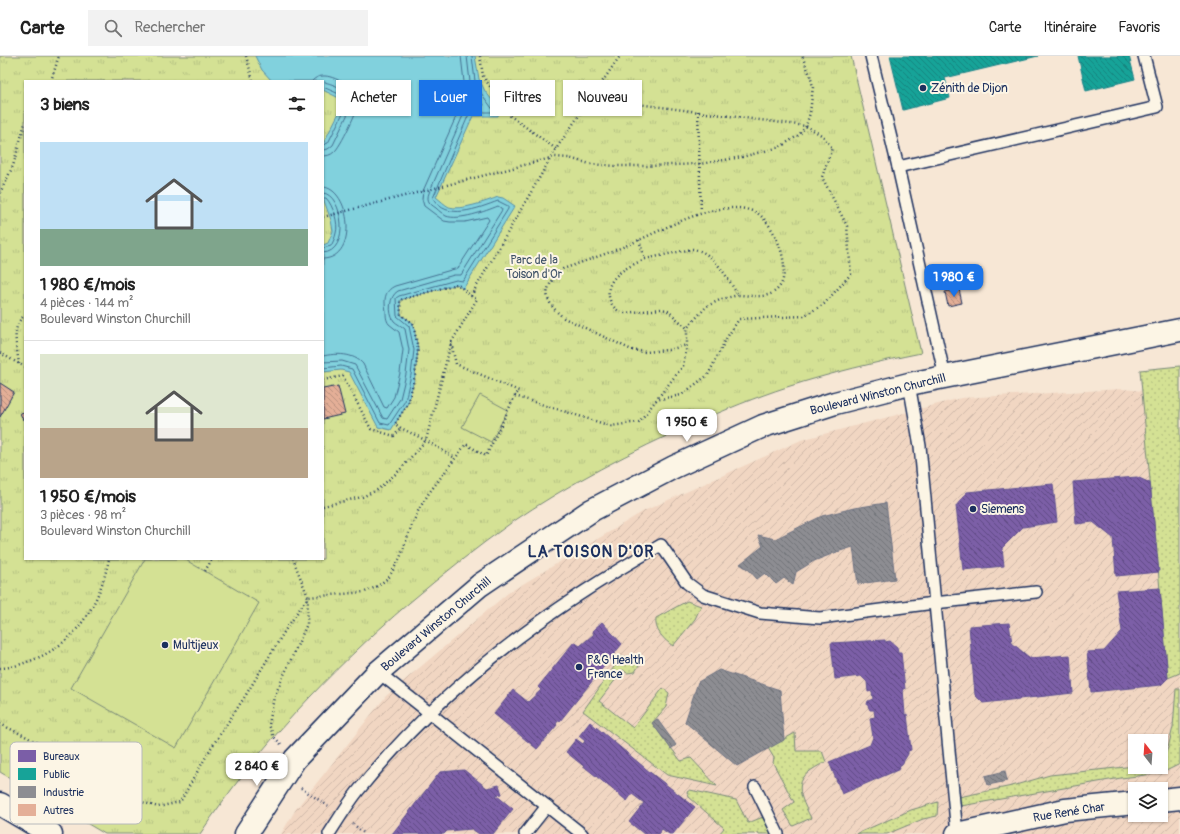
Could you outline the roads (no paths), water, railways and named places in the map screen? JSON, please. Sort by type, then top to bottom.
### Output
[{"type":"street","name":"Boulevard Winston Churchill","points":[[246,834],[296,758],[378,672],[480,585],[592,510],[674,467],[764,426],[835,403],[909,384],[1180,330]]},
{"type":"street","points":[[1168,799],[1180,798]]},
{"type":"street","name":"Rue René Char","points":[[957,834],[1065,810],[1128,803]]},
{"type":"street","points":[[0,804],[10,810]]},
{"type":"street","points":[[34,824],[51,834]]},
{"type":"lane","points":[[871,56],[898,167],[945,377]]},
{"type":"lane","points":[[898,167],[1157,107],[1144,56]]},
{"type":"lane","points":[[909,384],[920,446],[957,834]]},
{"type":"lane","points":[[329,834],[357,792],[408,734],[466,680],[527,630],[624,566],[661,545],[687,583],[703,595],[760,613],[820,618],[934,603],[1036,592]]},
{"type":"lane","points":[[378,672],[582,834]]},
{"type":"lane","points":[[755,787],[778,834]]},
{"type":"lane","points":[[525,834],[547,806]]},
{"type":"water","points":[[255,56],[475,56],[480,80],[419,80],[419,116],[473,116],[436,197],[447,206],[454,208],[474,205],[498,197],[503,198],[515,206],[463,289],[457,284],[400,300],[401,315],[413,323],[418,349],[415,376],[408,403],[391,430],[378,427],[349,372],[341,370],[324,372],[324,245],[328,243],[333,231],[331,220],[324,201],[324,142],[337,116],[411,116],[411,80],[336,80],[336,96],[324,90],[324,80],[271,80],[262,70]]},
{"type":"water","points":[[482,85],[490,97],[490,116],[482,116]]},
{"type":"place","name":"Zénith de Dijon","points":[[923,88]]},
{"type":"place","name":"Siemens","points":[[973,509]]},
{"type":"place","name":"Multijeux","points":[[165,645]]},
{"type":"place","name":"P&G Health France","points":[[579,667]]},
{"type":"district","name":"LA TOISON D'OR","points":[[591,551]]},
{"type":"park label","name":"Parc de la Toison d'Or","points":[[534,267]]}]
